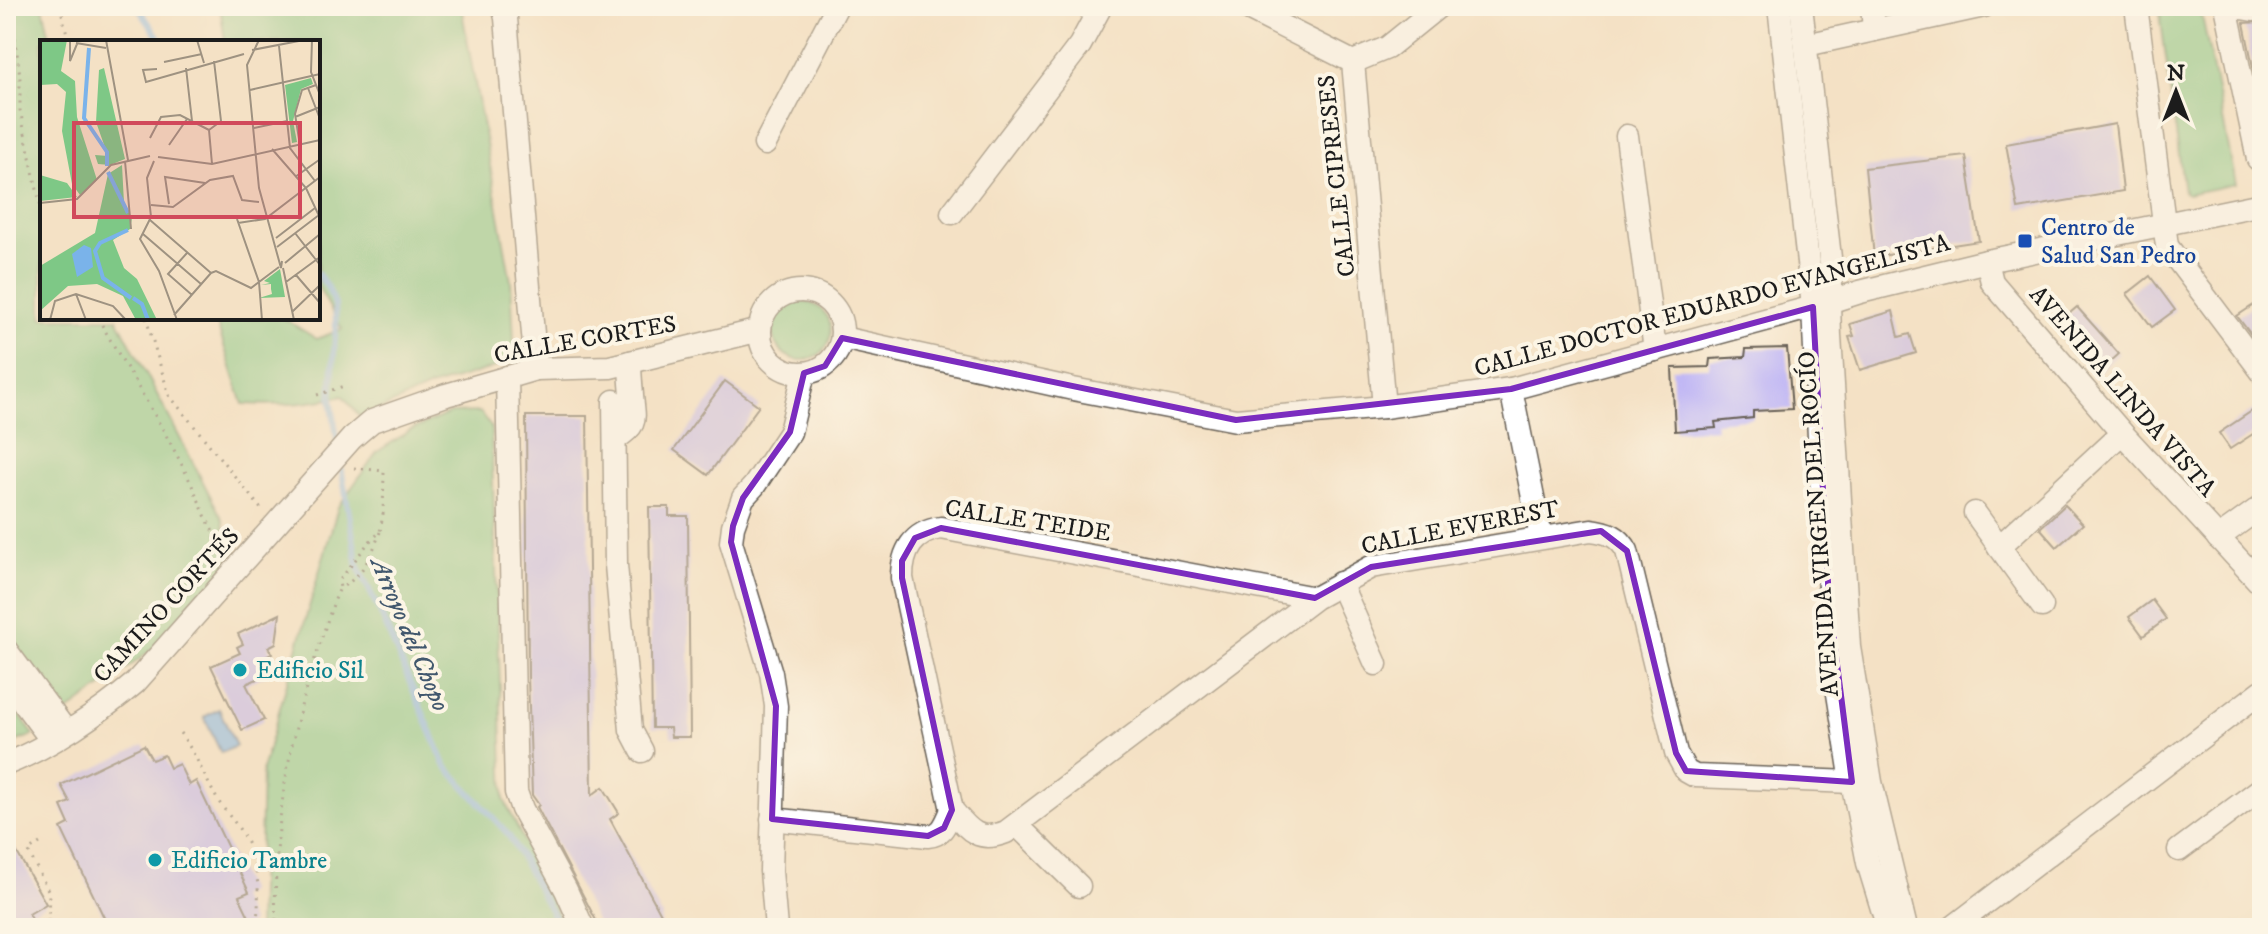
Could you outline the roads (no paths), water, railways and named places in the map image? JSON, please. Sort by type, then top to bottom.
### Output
[{"type":"street","points":[[503,6],[536,369]]},
{"type":"street","points":[[765,144],[837,6]]},
{"type":"street","points":[[952,213],[1080,45],[1101,6]]},
{"type":"street","name":"CALLE CIPRESES","points":[[1242,6],[1353,62],[1384,407]]},
{"type":"street","points":[[1353,62],[1387,48],[1439,6]]},
{"type":"street","points":[[1779,6],[1797,177],[1821,304]]},
{"type":"street","points":[[1801,6],[1832,275],[1821,304]]},
{"type":"street","points":[[1872,6],[1874,30]]},
{"type":"street","points":[[1806,45],[1960,8],[1984,6]]},
{"type":"street","points":[[2136,6],[2167,246],[2262,372]]},
{"type":"street","points":[[2258,159],[2228,6],[2253,10],[2262,8]]},
{"type":"street","points":[[1627,136],[1655,350]]},
{"type":"street","name":"CALLE DOCTOR EDUARDO EVANGELISTA","points":[[842,338],[1073,389],[1236,420],[1384,407],[1511,389],[1860,292],[1987,261],[2262,204]]},
{"type":"street","name":"AVENIDA LINDA VISTA","points":[[1987,261],[1992,282],[2122,433],[2262,585]]},
{"type":"street","points":[[811,293],[832,305],[842,326],[842,338],[833,358],[825,366],[804,373],[791,372],[778,366],[768,356],[760,330],[768,308],[777,300],[787,294],[811,293]]},
{"type":"street","name":"AVENIDA VIRGEN DEL ROCÍO","points":[[1821,304],[1829,601],[1836,681],[1868,863],[1888,928]]},
{"type":"street","name":"AVENIDA VIRGEN DEL ROCÍO","points":[[1821,304],[1849,647],[1871,782],[1906,928]]},
{"type":"street","name":"CALLE CORTES","points":[[308,488],[352,438],[372,421],[446,395],[536,369],[610,367],[760,330]]},
{"type":"street","points":[[615,439],[631,425],[635,414],[630,362]]},
{"type":"street","points":[[776,928],[771,871],[776,706],[771,673],[731,542],[743,498],[790,432],[804,373]]},
{"type":"street","points":[[507,377],[516,792],[583,928]]},
{"type":"street","points":[[1511,389],[1541,537]]},
{"type":"street","points":[[614,401],[616,565],[631,730],[642,751]]},
{"type":"street","points":[[1999,547],[2122,433]]},
{"type":"street","name":"CAMINO CORTÉS","points":[[6,764],[30,755],[114,701],[135,683],[308,488]]},
{"type":"street","points":[[2218,538],[2262,506]]},
{"type":"street","points":[[1975,513],[2042,606]]},
{"type":"street","name":"CALLE TEIDE","points":[[952,810],[902,578],[902,561],[915,538],[941,528],[1315,598]]},
{"type":"street","name":"CALLE EVEREST","points":[[952,810],[977,835],[994,837],[1017,825],[1315,598],[1371,567],[1591,530],[1610,534],[1622,541],[1627,551],[1676,753],[1686,771],[1695,776],[1852,782]]},
{"type":"street","points":[[1340,583],[1376,664]]},
{"type":"street","points":[[6,650],[59,736]]},
{"type":"street","points":[[6,679],[59,736]]},
{"type":"street","points":[[1952,928],[2262,691]]},
{"type":"street","points":[[2179,850],[2262,788]]},
{"type":"street","points":[[772,819],[928,836],[940,832],[952,810]]},
{"type":"street","points":[[1017,825],[1079,886]]},
{"type":"water","points":[[219,709],[236,746],[221,753],[204,717]]},
{"type":"waterway","name":"Arroyo del Chopo","points":[[137,6],[161,40]]},
{"type":"waterway","name":"Arroyo del Chopo","points":[[320,277],[335,305],[331,399],[338,445]]},
{"type":"waterway","name":"Arroyo del Chopo","points":[[340,460],[358,567],[445,765],[508,834],[560,928]]},
{"type":"place","name":"Centro de Salud San Pedro","points":[[2025,241]]},
{"type":"place","name":"Edificio Sil","points":[[240,670]]},
{"type":"place","name":"Edificio Tambre","points":[[155,860]]}]
